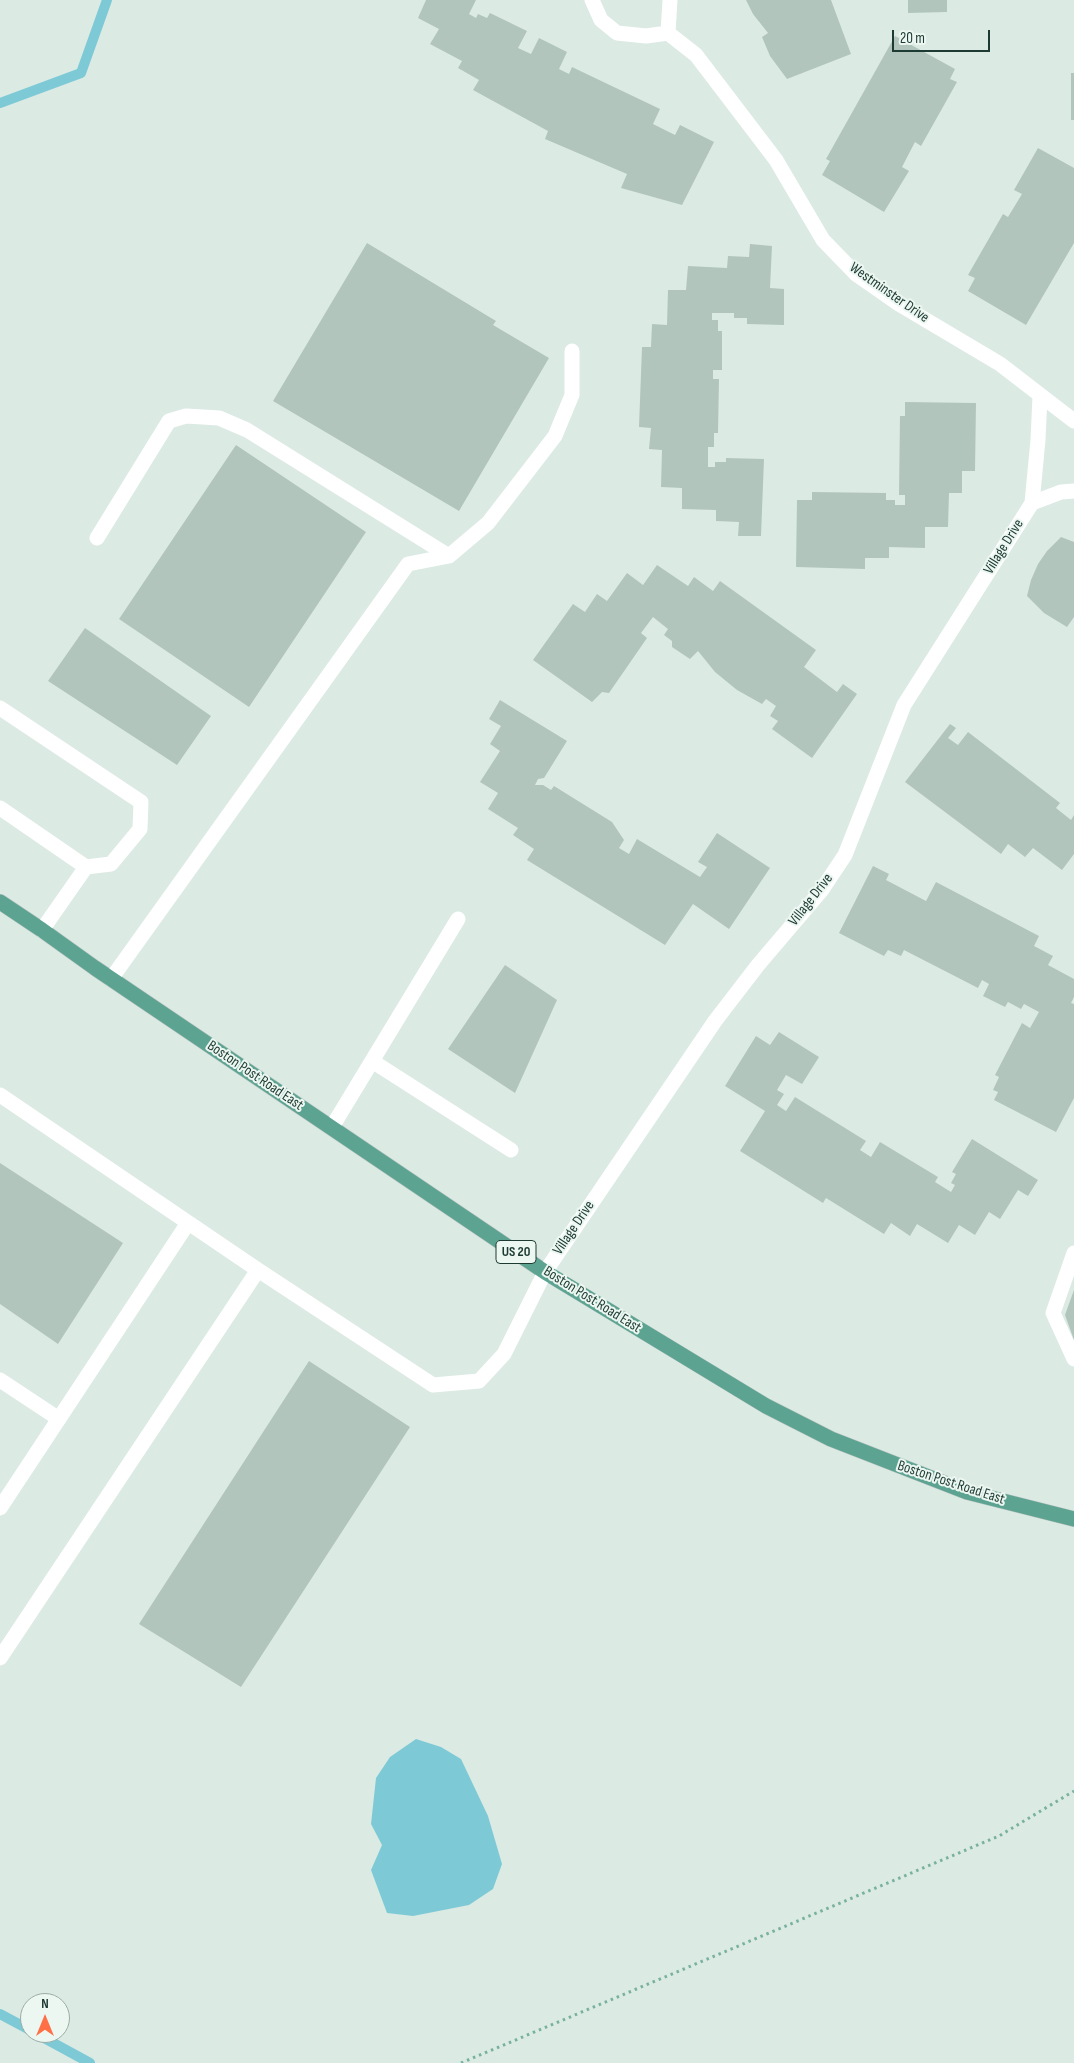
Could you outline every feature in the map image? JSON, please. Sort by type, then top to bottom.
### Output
[{"type":"main road","name":"Boston Post Road East","points":[[0,902],[545,1272],[766,1406],[831,1439],[967,1492],[1074,1520]]},
{"type":"street","points":[[592,0],[601,20],[617,33],[646,36],[668,33],[670,0]]},
{"type":"street","name":"Westminster Drive","points":[[668,33],[696,55],[712,74],[776,160],[823,240],[856,274],[899,304],[1000,364],[1074,421]]},
{"type":"street","points":[[111,979],[408,564],[449,556],[488,523],[555,436],[572,395],[572,351]]},
{"type":"street","name":"Village Drive","points":[[0,1095],[258,1270],[433,1385],[479,1381],[504,1354],[545,1272],[715,1021],[821,891],[845,855],[904,705],[1032,503],[1040,396]]},
{"type":"street","points":[[97,538],[169,421],[186,416],[219,418],[247,430],[449,556]]},
{"type":"street","name":"Village Drive","points":[[1032,503],[1060,492],[1074,491]]},
{"type":"street","points":[[0,708],[142,802],[140,829],[112,864],[86,867],[0,808]]},
{"type":"street","points":[[42,930],[86,867]]},
{"type":"street","points":[[332,1128],[458,919]]},
{"type":"street","points":[[372,1061],[511,1150]]},
{"type":"street","points":[[0,1508],[188,1222]]},
{"type":"street","points":[[1074,1254],[1053,1313],[1074,1359]]},
{"type":"street","points":[[0,1658],[258,1270]]},
{"type":"street","points":[[0,1380],[58,1419]]},
{"type":"path","points":[[461,2063],[999,1836],[1074,1791]]},
{"type":"water","points":[[416,1739],[441,1747],[461,1759],[488,1816],[502,1864],[493,1889],[469,1905],[413,1916],[387,1913],[371,1870],[382,1845],[371,1824],[376,1778],[390,1757]]},
{"type":"building","points":[[426,0],[476,0],[469,14],[476,18],[478,14],[487,18],[490,13],[527,31],[518,48],[531,54],[539,38],[567,52],[559,69],[569,74],[572,67],[660,109],[653,124],[675,135],[680,125],[714,142],[682,205],[621,188],[627,174],[545,139],[548,131],[473,90],[479,80],[458,68],[462,61],[430,44],[439,29],[418,18]]},
{"type":"building","points":[[746,0],[831,0],[851,54],[787,79],[770,56],[762,37],[768,33],[753,14]]},
{"type":"building","points":[[908,0],[947,0],[947,12],[908,13]]},
{"type":"building","points":[[895,36],[955,69],[950,79],[957,82],[921,146],[915,142],[902,167],[909,171],[884,212],[822,175],[830,161],[826,159]]},
{"type":"building","points":[[1071,73],[1074,73],[1074,120],[1071,120]]},
{"type":"building","points":[[1038,148],[1074,168],[1074,243],[1026,325],[968,291],[975,278],[968,275],[1003,214],[1008,217],[1022,194],[1014,190]]},
{"type":"building","points":[[367,243],[496,321],[493,325],[549,358],[459,511],[273,401]]},
{"type":"building","points":[[750,244],[772,246],[770,288],[784,289],[784,325],[747,324],[747,318],[734,318],[734,313],[712,313],[712,320],[718,320],[718,331],[722,331],[722,370],[713,370],[713,379],[719,379],[718,433],[714,433],[714,447],[708,447],[708,467],[715,467],[715,462],[726,462],[726,458],[764,459],[761,536],[738,536],[739,522],[716,521],[716,510],[682,509],[682,488],[661,487],[662,450],[649,449],[651,428],[639,427],[642,347],[651,347],[652,324],[667,325],[668,290],[686,290],[688,266],[727,268],[728,256],[749,257]]},
{"type":"building","points":[[905,402],[976,403],[975,471],[962,471],[962,493],[949,493],[948,527],[925,527],[925,548],[889,547],[889,558],[865,558],[865,569],[796,567],[797,500],[812,500],[812,492],[886,493],[886,500],[895,500],[895,505],[905,505],[905,495],[899,495],[900,416],[905,416]]},
{"type":"building","points":[[236,445],[366,532],[249,707],[119,619]]},
{"type":"building","points":[[1061,537],[1074,542],[1074,617],[1067,627],[1044,613],[1027,596],[1038,564],[1047,551]]},
{"type":"building","points":[[657,565],[688,586],[694,577],[713,591],[720,581],[816,650],[804,667],[837,692],[843,684],[857,694],[812,758],[772,729],[778,721],[770,716],[776,706],[766,699],[762,704],[737,690],[715,672],[698,651],[690,659],[672,647],[672,641],[664,635],[668,629],[653,617],[641,633],[647,638],[609,693],[602,692],[592,702],[533,660],[573,604],[585,612],[597,594],[607,601],[627,573],[643,585]]},
{"type":"building","points":[[85,628],[211,716],[177,765],[48,681]]},
{"type":"building","points":[[500,700],[567,741],[544,778],[538,779],[535,785],[543,785],[551,790],[554,786],[612,822],[624,840],[619,848],[629,854],[637,839],[700,877],[707,867],[698,862],[717,833],[770,868],[729,929],[693,904],[665,945],[527,860],[534,849],[513,835],[518,828],[488,809],[498,793],[480,782],[500,751],[490,744],[501,726],[489,719]]},
{"type":"building","points":[[950,724],[956,728],[948,738],[958,745],[968,732],[1060,803],[1056,808],[1071,820],[1074,815],[1074,854],[1062,870],[1033,848],[1025,857],[1008,844],[1001,854],[905,782]]},
{"type":"building","points":[[873,866],[889,874],[886,880],[926,901],[936,882],[1039,936],[1034,946],[1053,956],[1048,965],[1074,979],[1074,997],[1071,1003],[1074,1004],[1074,1098],[1056,1132],[994,1100],[998,1092],[993,1090],[999,1077],[995,1075],[1022,1023],[1030,1028],[1039,1012],[1024,1004],[1021,1009],[1008,1002],[1005,1007],[983,996],[989,984],[982,980],[978,988],[904,950],[901,956],[888,950],[884,956],[839,933]]},
{"type":"building","points":[[505,965],[557,1000],[515,1093],[448,1049]]},
{"type":"building","points":[[779,1032],[819,1057],[802,1084],[786,1075],[777,1090],[784,1094],[777,1105],[786,1111],[795,1097],[866,1141],[860,1150],[871,1157],[880,1142],[938,1177],[935,1182],[951,1192],[955,1185],[951,1183],[956,1174],[952,1172],[972,1139],[1038,1180],[1028,1196],[1018,1190],[1000,1219],[989,1212],[975,1235],[959,1225],[948,1243],[917,1224],[910,1236],[891,1223],[884,1234],[826,1198],[823,1203],[740,1151],[765,1111],[725,1086],[756,1036],[770,1045]]},
{"type":"building","points":[[0,1163],[123,1243],[58,1344],[0,1304]]},
{"type":"building","points":[[1074,1290],[1074,1340],[1065,1315]]},
{"type":"building","points":[[309,1361],[410,1427],[241,1687],[139,1624]]},
{"type":"waterway","points":[[0,103],[81,73],[107,0]]},
{"type":"waterway","points":[[0,2014],[20,2025]]},
{"type":"waterway","points":[[53,2043],[90,2063]]}]
